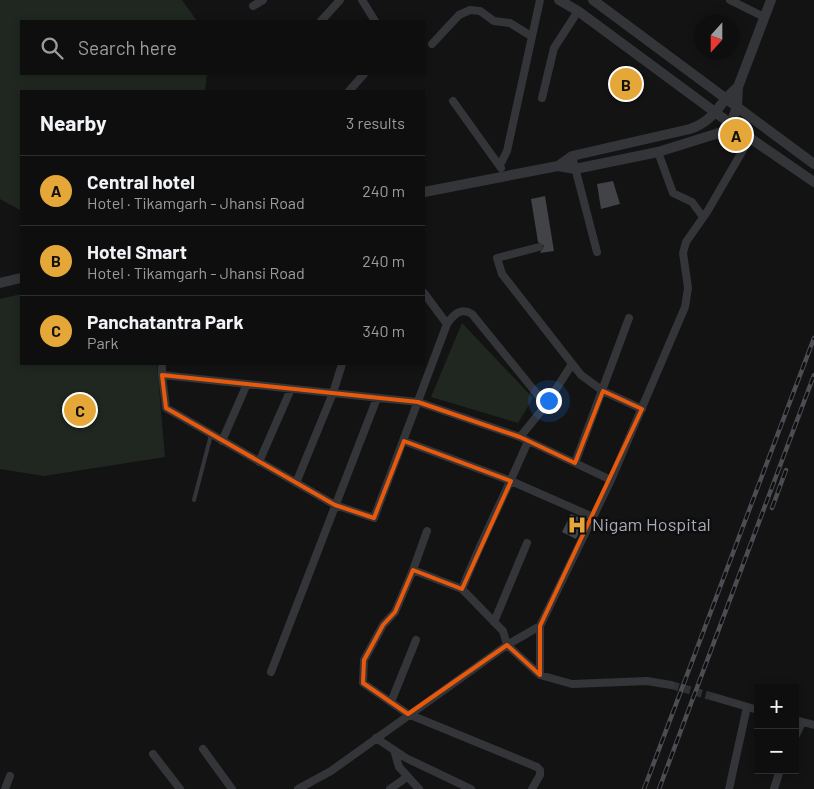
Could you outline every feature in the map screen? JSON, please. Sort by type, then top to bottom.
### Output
[{"type":"street","points":[[253,6],[263,0]]},
{"type":"street","points":[[322,20],[340,0]]},
{"type":"street","points":[[362,0],[374,20]]},
{"type":"street","points":[[500,165],[507,151],[540,0]]},
{"type":"street","points":[[559,0],[578,11],[750,138],[814,182]]},
{"type":"street","points":[[593,0],[814,164]]},
{"type":"street","points":[[730,0],[764,17]]},
{"type":"street","points":[[425,192],[558,166],[575,169],[658,152],[722,132],[731,123],[737,107],[738,87],[771,0]]},
{"type":"street","points":[[432,44],[459,15],[470,10],[480,12],[494,20],[510,23],[531,36]]},
{"type":"street","points":[[542,98],[554,48],[578,11]]},
{"type":"street","points":[[350,90],[363,75]]},
{"type":"street","points":[[558,166],[572,156],[690,129],[707,122],[716,112],[724,98],[738,87]]},
{"type":"street","points":[[453,101],[500,165],[503,177]]},
{"type":"street","points":[[540,675],[540,626],[611,480],[685,307],[688,288],[684,247],[750,138]]},
{"type":"street","points":[[658,152],[673,192],[692,202],[703,216]]},
{"type":"street","points":[[572,156],[597,252]]},
{"type":"street","points":[[539,247],[498,257],[496,260],[506,280],[572,364],[603,391],[642,408]]},
{"type":"street","points":[[0,283],[20,278]]},
{"type":"street","points":[[425,294],[447,324]]},
{"type":"street","points":[[162,365],[166,408],[336,505],[374,518],[447,324],[452,316],[461,310],[472,314],[546,405]]},
{"type":"street","points":[[575,463],[603,391],[628,318]]},
{"type":"street","points":[[520,437],[546,405],[572,364]]},
{"type":"street","points":[[296,482],[333,393],[342,365]]},
{"type":"street","points":[[162,375],[418,402],[520,437],[611,480]]},
{"type":"street","points":[[222,441],[247,384]]},
{"type":"street","points":[[259,462],[291,389]]},
{"type":"street","points":[[270,672],[377,398]]},
{"type":"street","points":[[462,589],[487,528],[511,481],[528,441]]},
{"type":"street","points":[[404,442],[511,481],[593,517]]},
{"type":"street","points":[[427,531],[395,612],[383,625],[364,660],[363,683],[408,714],[537,767],[540,770],[540,775],[532,789]]},
{"type":"street","points":[[494,622],[527,543]]},
{"type":"street","points":[[413,570],[462,589],[503,631],[507,645],[540,675],[572,684],[647,681],[672,685]]},
{"type":"street","points":[[298,789],[332,771],[408,714],[507,645],[540,626]]},
{"type":"street","points":[[391,702],[416,640]]},
{"type":"street","points":[[714,698],[754,709]]},
{"type":"street","points":[[729,789],[746,707]]},
{"type":"street","points":[[799,721],[814,725]]},
{"type":"street","points":[[376,738],[419,765],[471,789]]},
{"type":"street","points":[[203,749],[232,789]]},
{"type":"street","points":[[394,750],[399,767],[420,789]]},
{"type":"street","points":[[153,754],[180,789]]},
{"type":"street","points":[[774,789],[779,774]]},
{"type":"street","points":[[5,789],[10,776]]},
{"type":"street","points":[[390,789],[407,777]]},
{"type":"lane","points":[[194,500],[211,434]]},
{"type":"highlighted area","points":[[162,375],[418,402],[520,437],[575,463],[603,391],[642,409],[540,626],[540,675],[507,645],[408,714],[363,683],[364,660],[383,625],[395,612],[413,570],[462,589],[511,481],[404,441],[374,518],[335,505],[166,408]]},
{"type":"shaded area","points":[[0,0],[182,0],[196,20],[20,20],[20,75],[207,75],[205,90],[20,90],[20,210],[0,199]]},
{"type":"shaded area","points":[[20,294],[20,365],[157,365],[165,457],[44,476],[0,469],[0,299]]},
{"type":"shaded area","points":[[462,323],[533,398],[518,423],[431,397]]},
{"type":"building","points":[[613,181],[620,204],[601,209],[597,184]]},
{"type":"building","points":[[545,196],[554,251],[540,253],[544,246],[538,242],[531,199]]},
{"type":"building","points":[[571,514],[585,520],[576,539],[562,532]]},
{"type":"tunnel","points":[[671,685],[714,697]]},
{"type":"railway","points":[[644,789],[814,338]]},
{"type":"railway","points":[[659,789],[814,375]]},
{"type":"railway","points":[[772,508],[786,470]]},
{"type":"place","name":"Hotel Smart","points":[[626,84]]},
{"type":"place","name":"Central hotel","points":[[736,135]]},
{"type":"place","name":"Panchatantra Park","points":[[80,410]]},
{"type":"place","name":"Nigam Hospital","points":[[577,525]]}]
